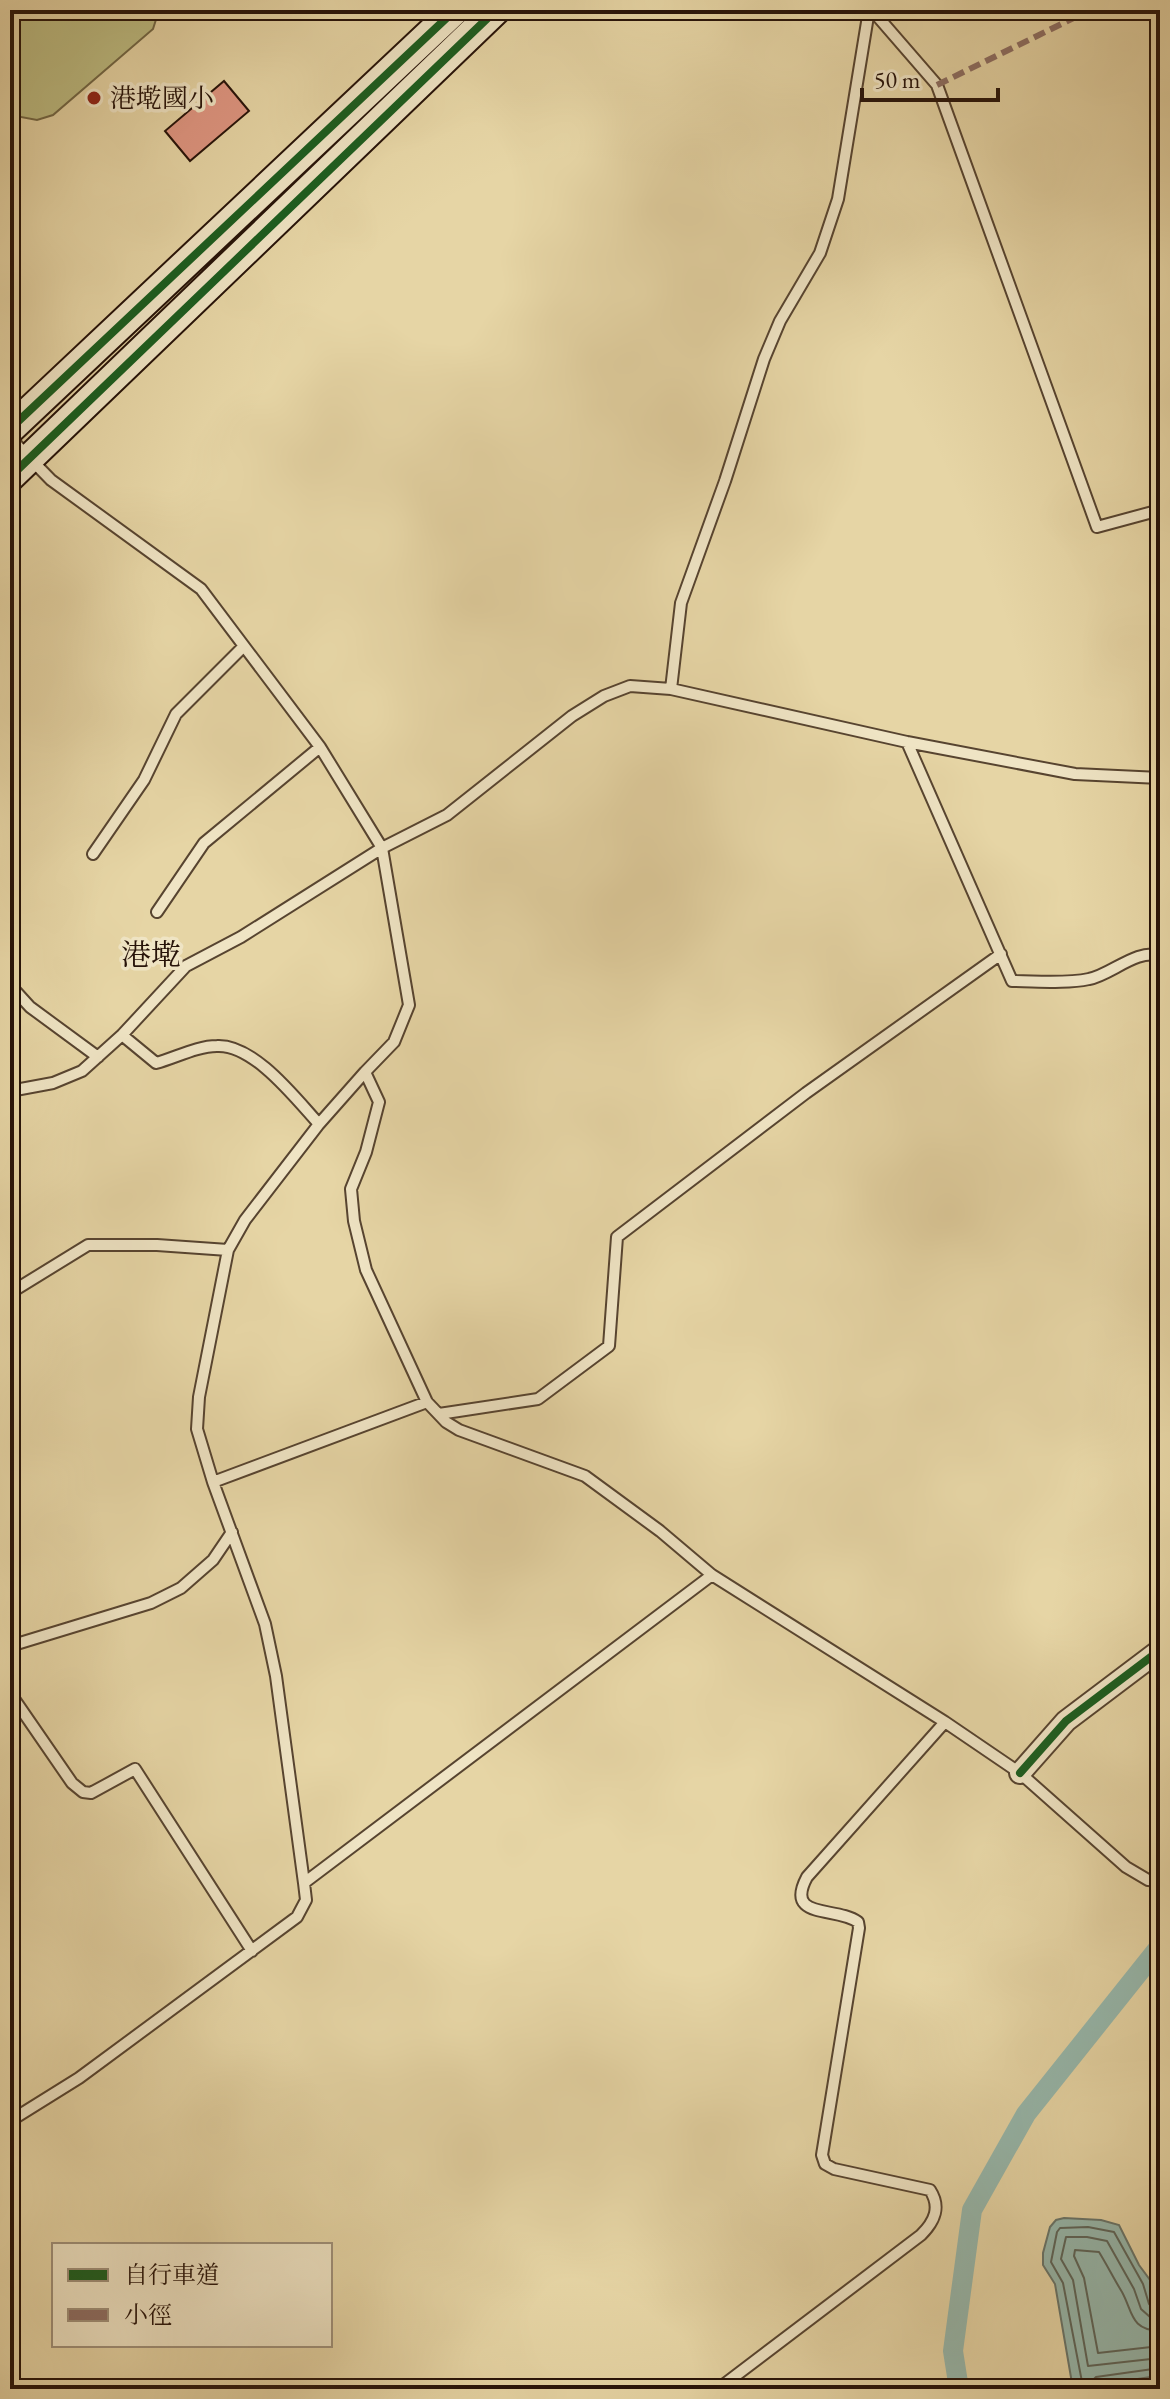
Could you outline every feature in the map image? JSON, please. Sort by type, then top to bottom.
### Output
[{"type":"main road","points":[[10,429],[455,10]]},
{"type":"main road","points":[[20,468],[496,10]]},
{"type":"main road","points":[[308,148],[328,170]]},
{"type":"street","points":[[1020,1773],[1066,1721],[1160,1650]]},
{"type":"lane","points":[[870,10],[937,85],[1097,527],[1160,510]]},
{"type":"lane","points":[[671,689],[681,603],[764,359],[780,321],[820,253],[838,199],[870,10]]},
{"type":"lane","points":[[10,438],[20,468],[51,480],[201,589],[320,747],[382,848],[409,1005],[394,1042],[319,1124],[245,1220],[228,1250],[199,1397],[197,1429],[265,1624],[276,1676],[306,1900],[297,1917],[252,1951],[79,2078],[10,2121]]},
{"type":"lane","points":[[93,854],[144,780],[176,714],[244,646]]},
{"type":"lane","points":[[10,1091],[53,1083],[82,1071],[122,1035],[186,966],[241,937],[382,848],[447,815],[572,716],[604,696],[630,686],[671,689],[907,742],[1075,774],[1160,778]]},
{"type":"lane","points":[[907,742],[1012,981],[1090,979],[1152,953],[1160,956]]},
{"type":"lane","points":[[157,912],[204,843],[320,747]]},
{"type":"lane","points":[[439,1414],[538,1399],[609,1346],[617,1237],[806,1093],[1001,954]]},
{"type":"lane","points":[[10,985],[30,1007],[98,1057]]},
{"type":"lane","points":[[122,1035],[156,1063],[214,1045],[227,1046],[265,1065],[319,1124]]},
{"type":"lane","points":[[365,1072],[379,1102],[366,1152],[351,1189],[354,1221],[366,1270],[427,1402],[459,1430],[585,1476],[660,1531],[712,1575],[1020,1773],[1126,1867],[1148,1880],[1160,1881]]},
{"type":"lane","points":[[10,1293],[88,1245],[157,1245],[228,1250]]},
{"type":"lane","points":[[213,1482],[427,1402]]},
{"type":"lane","points":[[10,1646],[151,1603],[181,1588],[213,1560],[232,1532]]},
{"type":"lane","points":[[304,1883],[712,1575]]},
{"type":"lane","points":[[10,1693],[72,1783],[83,1792],[91,1793],[135,1769],[252,1951]]},
{"type":"lane","points":[[718,2389],[921,2235],[936,2213],[937,2201],[930,2190],[834,2169],[825,2164],[822,2155],[859,1928],[858,1922],[850,1916],[809,1909],[802,1901],[800,1891],[807,1877],[945,1722]]},
{"type":"shaded area","points":[[10,10],[159,10],[153,29],[53,115],[37,120],[10,115]]},
{"type":"water","points":[[1056,2220],[1101,2220],[1119,2225],[1150,2280],[1157,2302],[1160,2370],[1157,2376],[1073,2389],[1055,2284],[1043,2265],[1050,2227]]},
{"type":"building","points":[[224,81],[249,111],[190,161],[165,131]]},
{"type":"waterway","points":[[959,2389],[953,2351],[972,2210],[1026,2114],[1160,1946]]},
{"type":"marked path","points":[[937,85],[1090,10]]},
{"type":"cycle path","points":[[10,429],[455,10]]},
{"type":"cycle path","points":[[10,477],[496,10]]},
{"type":"cycle path","points":[[1020,1773],[1066,1721],[1160,1650]]},
{"type":"place","name":"港墘國小","points":[[94,98]]},
{"type":"district","name":"港墘","points":[[151,954]]}]
